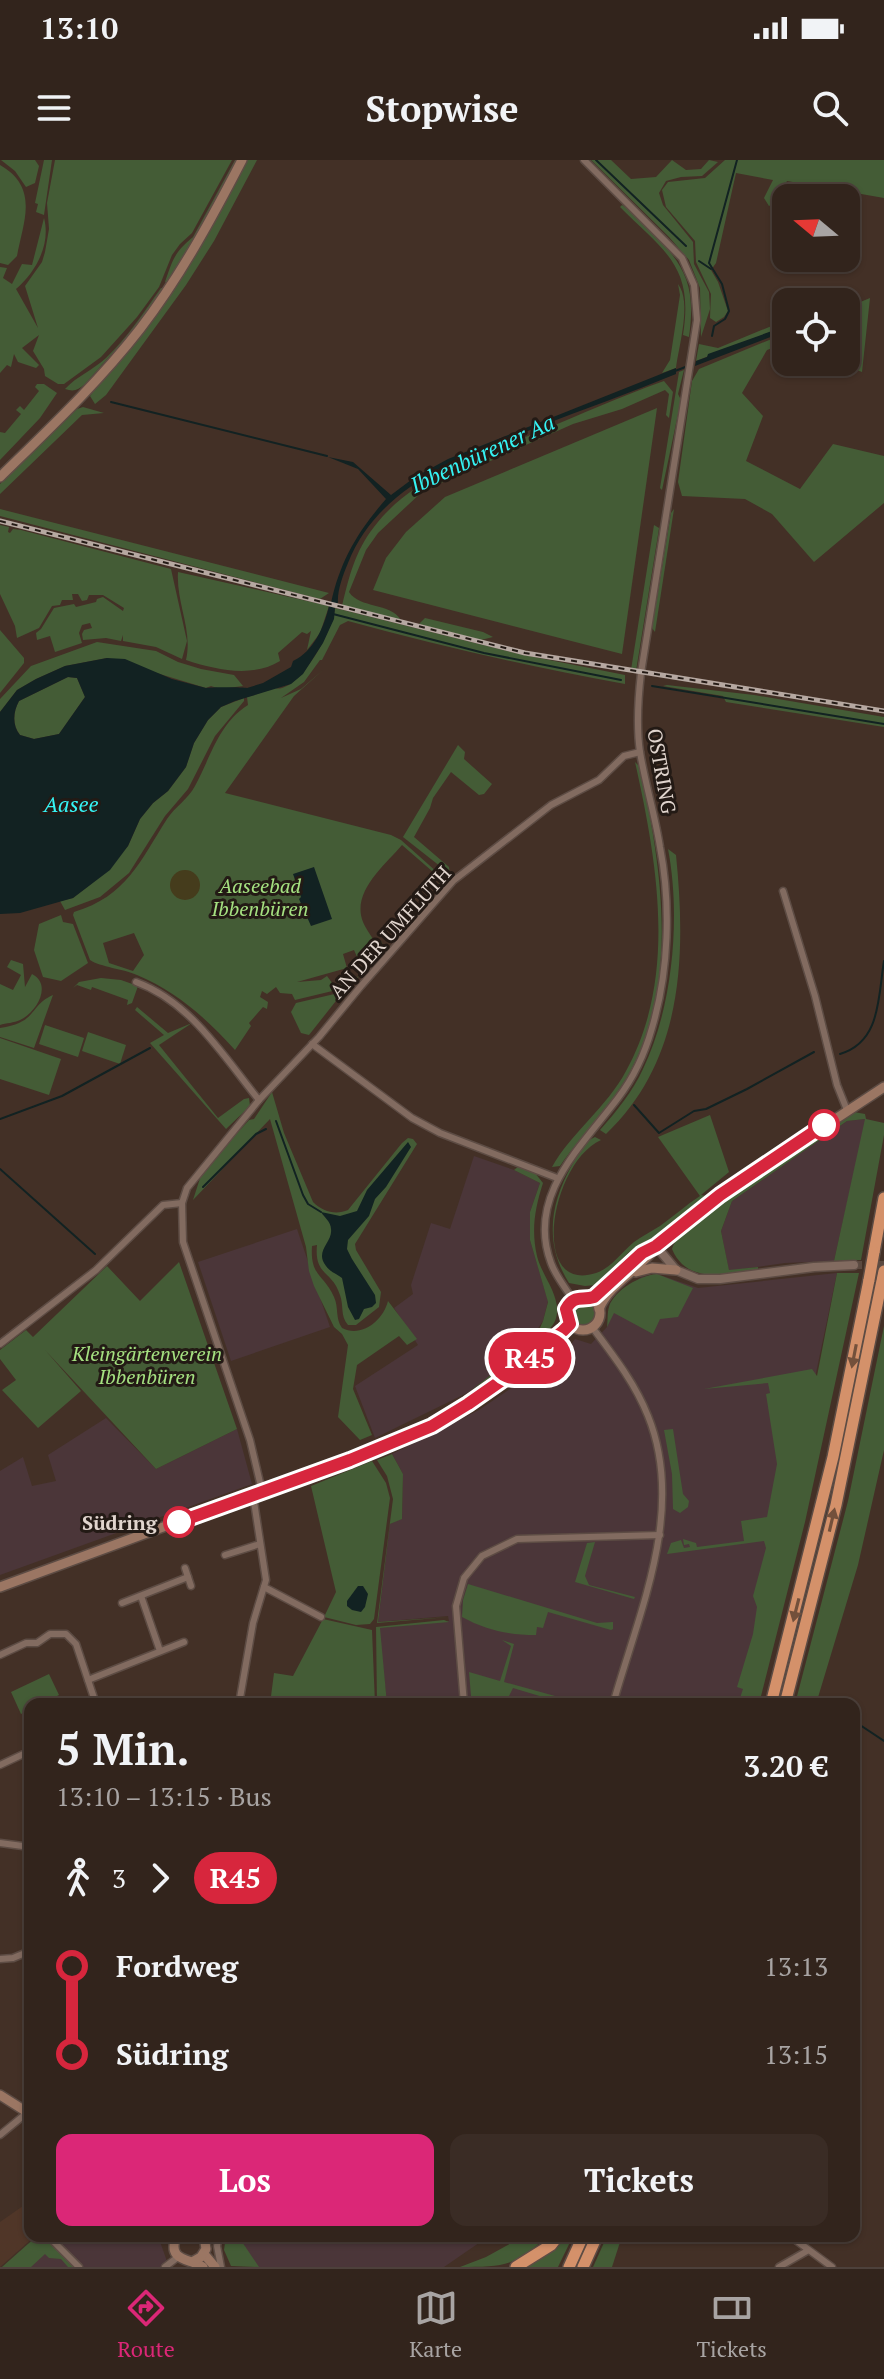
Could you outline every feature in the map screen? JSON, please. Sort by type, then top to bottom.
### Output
[{"type":"highway","points":[[773,1698],[833,1457],[884,1198]]},
{"type":"highway","points":[[787,1698],[836,1505],[884,1271]]},
{"type":"highway","points":[[516,2267],[553,2242]]},
{"type":"highway","points":[[569,2267],[580,2242]]},
{"type":"highway","points":[[583,2267],[594,2242]]},
{"type":"main road","points":[[0,477],[84,393],[140,329],[201,236],[242,160]]},
{"type":"main road","points":[[590,1298],[642,1253],[656,1246],[720,1195],[884,1087]]},
{"type":"main road","points":[[599,1309],[590,1298],[581,1297],[573,1300],[566,1309],[570,1324],[578,1330],[592,1327],[605,1298],[648,1259],[656,1246]]},
{"type":"main road","points":[[627,1278],[647,1268],[676,1270]]},
{"type":"main road","points":[[0,1587],[358,1457],[432,1426],[511,1374],[570,1324]]},
{"type":"main road","points":[[0,2095],[24,2110]]},
{"type":"main road","points":[[173,2242],[178,2257],[203,2267]]},
{"type":"main road","points":[[194,2261],[204,2254],[206,2242]]},
{"type":"main road","points":[[204,2254],[218,2267]]},
{"type":"street","name":"OSTRING","points":[[573,1300],[555,1273],[546,1246],[547,1208],[557,1178],[639,1065],[658,1005],[665,941],[665,891],[661,850],[640,752],[637,723],[641,673],[697,320],[697,301],[682,258],[584,160]]},
{"type":"street","name":"AN DER UMFLUTH","points":[[182,1203],[193,1178],[453,881],[551,805],[599,780],[619,759],[640,752]]},
{"type":"street","points":[[783,891],[815,996],[837,1085],[847,1110]]},
{"type":"street","points":[[136,982],[183,1010],[259,1100]]},
{"type":"street","points":[[312,1044],[412,1118],[440,1133],[557,1178]]},
{"type":"street","points":[[0,1344],[96,1270],[163,1205],[182,1203],[183,1242],[250,1440],[258,1494],[260,1544],[266,1580],[253,1623],[240,1698]]},
{"type":"street","points":[[656,1246],[676,1270],[690,1277],[708,1280],[854,1265]]},
{"type":"street","points":[[592,1327],[638,1394],[655,1436],[663,1481],[660,1535],[615,1698]]},
{"type":"street","points":[[464,1698],[456,1606],[464,1578],[482,1556],[517,1539],[660,1535]]},
{"type":"street","points":[[225,1555],[260,1544]]},
{"type":"street","points":[[185,1568],[191,1586]]},
{"type":"street","points":[[122,1603],[188,1577]]},
{"type":"street","points":[[264,1587],[321,1617]]},
{"type":"street","points":[[141,1596],[160,1651]]},
{"type":"street","points":[[0,1655],[26,1643],[37,1643],[50,1634],[66,1634],[76,1644],[94,1698]]},
{"type":"street","points":[[88,1680],[184,1642]]},
{"type":"street","points":[[0,1765],[24,1754]]},
{"type":"street","points":[[0,1843],[24,1847]]},
{"type":"street","points":[[0,1959],[24,1954]]},
{"type":"street","points":[[0,2135],[24,2117]]},
{"type":"street","points":[[54,2242],[79,2267]]},
{"type":"street","points":[[218,2242],[218,2267]]},
{"type":"street","points":[[797,2242],[832,2267]]},
{"type":"street","points":[[779,2267],[807,2251]]},
{"type":"street","points":[[165,2267],[178,2257]]},
{"type":"shaded area","points":[[866,1119],[834,1261],[785,1263],[729,1271],[721,1231],[732,1201],[847,1121]]},
{"type":"shaded area","points":[[474,1156],[540,1183],[530,1212],[530,1240],[548,1301],[543,1321],[523,1350],[469,1392],[375,1438],[355,1386],[418,1345],[394,1308],[413,1294],[411,1285],[431,1223],[450,1229]]},
{"type":"shaded area","points":[[297,1229],[330,1327],[231,1361],[198,1262]]},
{"type":"shaded area","points":[[837,1273],[782,1535],[743,1698],[386,1698],[379,1628],[449,1621],[448,1616],[378,1622],[390,1524],[402,1518],[403,1474],[392,1454],[479,1410],[565,1352],[575,1339],[591,1344],[607,1327],[610,1303],[641,1277],[657,1274],[698,1288]]},
{"type":"shaded area","points":[[106,1418],[156,1469],[237,1429],[252,1484],[0,1575],[0,1471],[23,1457],[32,1486],[56,1481],[48,1455]]},
{"type":"shaded area","points":[[24,2207],[24,2242],[28,2242],[0,2267],[0,2222]]},
{"type":"shaded area","points":[[42,2242],[160,2242],[169,2267],[12,2267]]},
{"type":"shaded area","points":[[236,2242],[480,2242],[444,2267],[255,2267]]},
{"type":"green space","points":[[1,160],[35,160],[39,166],[35,183],[26,187],[15,171]]},
{"type":"green space","points":[[44,160],[52,160],[44,215],[36,212],[38,204],[35,203]]},
{"type":"green space","points":[[55,160],[232,160],[192,233],[172,255],[159,287],[137,317],[101,357],[64,384],[45,376],[33,351],[39,335],[22,348],[39,365],[36,368],[18,362],[14,354],[11,367],[7,365],[0,373],[0,267],[7,268],[3,278],[12,284],[22,264],[32,265],[44,218],[45,238],[40,257],[16,289],[38,328],[25,286],[42,262],[45,252],[49,229],[47,203]]},
{"type":"green space","points":[[235,160],[195,239],[165,282],[175,257],[193,237]]},
{"type":"green space","points":[[247,160],[257,160],[214,241],[106,395],[95,404],[90,396],[141,333],[175,284]]},
{"type":"green space","points":[[591,160],[611,160],[631,179],[656,177],[672,160],[686,170],[701,169],[709,160],[718,162],[702,176],[666,181],[659,193],[663,205],[693,242],[694,264],[709,292],[710,309],[701,337],[700,288],[689,260]]},
{"type":"green space","points":[[725,160],[884,160],[884,198],[860,194],[860,184],[787,181],[785,184],[772,184],[772,204],[769,206],[764,198],[773,180],[736,173],[716,263],[711,270],[728,311],[716,322],[710,318],[711,294],[696,262],[695,241],[666,207],[662,190],[668,182],[705,178]]},
{"type":"green space","points":[[0,165],[20,184],[26,206],[17,256],[8,265],[0,263]]},
{"type":"green space","points":[[622,205],[662,243],[680,266],[686,278],[691,304],[689,337],[683,335],[684,292],[680,276],[663,249],[620,207]]},
{"type":"green space","points":[[678,284],[684,301],[682,336],[676,368],[662,373],[670,360],[680,295]]},
{"type":"green space","points":[[164,288],[141,321],[85,384],[76,390],[65,389],[114,350]]},
{"type":"green space","points":[[870,298],[862,372],[860,371],[860,302]]},
{"type":"green space","points":[[772,326],[772,331],[696,361],[699,344],[718,348]]},
{"type":"green space","points":[[772,339],[772,348],[767,350],[742,393],[763,416],[746,461],[800,489],[833,444],[884,456],[884,503],[814,562],[772,514],[745,499],[682,496],[678,482],[692,381],[699,369]]},
{"type":"green space","points":[[684,370],[678,394],[681,400],[662,490],[679,372]]},
{"type":"green space","points":[[664,381],[673,392],[669,418],[666,415],[669,394],[665,390],[622,409],[573,424],[423,491],[378,533],[366,550],[349,592],[360,601],[390,610],[401,620],[342,606],[357,555],[374,527],[390,509],[428,480],[471,459]]},
{"type":"green space","points":[[44,384],[57,393],[40,418],[0,460],[0,432],[5,433],[21,414],[16,410],[20,406],[24,410],[39,391],[35,387]]},
{"type":"green space","points":[[83,407],[104,413],[82,415],[0,494],[0,484],[77,409]]},
{"type":"green space","points":[[657,408],[622,654],[373,590],[386,558],[406,532],[445,497]]},
{"type":"green space","points":[[0,509],[329,593],[320,599],[0,516]]},
{"type":"green space","points":[[674,509],[655,632],[652,628]]},
{"type":"green space","points":[[0,525],[9,527],[10,533],[13,529],[21,530],[171,569],[187,641],[182,659],[156,647],[123,641],[123,635],[121,641],[106,638],[83,640],[84,630],[92,628],[90,623],[82,625],[79,633],[82,643],[55,652],[50,636],[37,640],[36,633],[54,608],[74,604],[76,607],[103,597],[123,611],[124,608],[103,595],[89,595],[87,600],[82,601],[78,594],[72,594],[73,600],[62,600],[60,605],[52,606],[39,628],[17,638],[15,626],[0,594]]},
{"type":"green space","points":[[654,525],[659,528],[636,671],[631,670]]},
{"type":"green space","points":[[178,572],[329,606],[320,633],[307,650],[311,631],[307,634],[302,632],[278,653],[280,661],[269,666],[246,671],[210,667],[186,660],[187,638]]},
{"type":"green space","name":"Aaseebad Ibbenbüren","points":[[335,608],[519,654],[625,675],[625,684],[485,656],[348,621],[340,625],[322,660],[304,682],[281,698],[301,689],[323,670],[294,696],[225,793],[391,835],[401,840],[447,881],[439,884],[440,878],[402,845],[379,870],[362,900],[364,925],[376,944],[381,941],[384,947],[371,962],[368,960],[364,965],[354,950],[343,954],[347,968],[297,982],[321,980],[327,976],[336,988],[359,976],[349,987],[295,1000],[292,994],[280,993],[276,987],[267,994],[262,991],[260,997],[268,1002],[267,1009],[263,1007],[249,1023],[251,1026],[235,1050],[202,1017],[165,989],[137,975],[90,960],[73,915],[120,887],[140,863],[167,819],[192,791],[222,731],[248,705],[247,697],[272,688],[282,688],[300,676],[316,654]],"holes":[[[134,933],[144,955],[133,971],[109,963],[103,943]]]},
{"type":"green space","points":[[425,618],[493,637],[481,640],[419,624]]},
{"type":"green space","points":[[0,630],[24,658],[24,663],[0,693]]},
{"type":"green space","points":[[97,642],[156,651],[178,662],[234,675],[243,686],[206,688],[107,658],[65,666],[36,679],[17,690],[0,712],[0,699],[31,666]]},
{"type":"green space","points":[[68,677],[77,678],[85,697],[59,734],[34,739],[20,735],[14,718],[19,701]]},
{"type":"green space","points":[[663,686],[754,695],[884,717],[884,727],[726,702],[723,696]]},
{"type":"green space","points":[[244,698],[215,736],[188,789],[165,816],[129,873],[100,897],[65,910],[60,901],[73,898],[91,884],[128,846],[140,819],[168,791],[186,767],[194,743],[208,720],[221,707]]},
{"type":"green space","points":[[458,745],[465,752],[464,759],[492,784],[484,794],[479,795],[451,772],[433,798],[414,837],[449,867],[450,874],[403,837]]},
{"type":"green space","points":[[635,762],[640,767],[659,877],[662,915],[657,991],[649,1027],[628,1076],[560,1166],[552,1167],[626,1071],[642,1035],[652,997],[658,958],[656,878]]},
{"type":"green space","points":[[668,849],[676,855],[679,893],[679,968],[674,1004],[665,1040],[651,1073],[632,1105],[606,1134],[600,1130],[624,1101],[643,1069],[668,990],[674,903]]},
{"type":"green space","points":[[61,915],[63,922],[73,924],[88,963],[61,981],[43,977],[34,950],[39,924]]},
{"type":"green space","points":[[11,960],[23,964],[25,987],[32,974],[38,979],[42,992],[26,1016],[0,1025],[0,984],[13,990],[21,975],[7,967]]},
{"type":"green space","points":[[101,978],[138,986],[132,1003],[127,1005],[128,1000],[92,987],[91,990],[77,985],[73,988],[79,982]]},
{"type":"green space","points":[[343,992],[309,1035],[301,1033],[291,1012],[296,1003]]},
{"type":"green space","points":[[53,995],[34,1048],[0,1037],[0,1028],[21,1022]]},
{"type":"green space","points":[[137,1007],[168,1033],[192,1023],[159,1045],[218,1118],[249,1098],[250,1106],[226,1129],[150,1043],[164,1035],[135,1010]]},
{"type":"green space","points":[[45,1025],[84,1038],[78,1057],[39,1044]]},
{"type":"green space","points":[[88,1032],[126,1045],[120,1064],[82,1051]]},
{"type":"green space","points":[[0,1038],[61,1059],[49,1095],[0,1079]]},
{"type":"green space","points":[[272,1092],[284,1133],[313,1202],[325,1210],[348,1210],[402,1143],[408,1138],[417,1144],[355,1244],[381,1292],[379,1307],[356,1325],[348,1325],[337,1287],[318,1262],[317,1245],[312,1246],[315,1270],[334,1297],[342,1328],[356,1331],[370,1326],[381,1315],[388,1301],[417,1339],[407,1345],[399,1336],[357,1365],[353,1389],[372,1435],[360,1440],[338,1417],[348,1345],[334,1327],[314,1286],[270,1119],[193,1200],[202,1172],[249,1120],[254,1119]]},
{"type":"green space","points":[[854,1112],[865,1114],[866,1119],[884,1123],[861,1260],[834,1261],[865,1119],[847,1121],[732,1201],[721,1231],[729,1270],[758,1269],[709,1275],[688,1268],[679,1260],[672,1249],[695,1221]]},
{"type":"green space","points":[[710,1115],[729,1172],[701,1195],[707,1196],[644,1246],[629,1252],[595,1285],[569,1283],[561,1268],[556,1253],[553,1238],[553,1224],[559,1194],[565,1180],[584,1145],[595,1137],[601,1140],[583,1153],[569,1174],[559,1198],[554,1223],[555,1247],[561,1265],[575,1275],[596,1273],[607,1267],[634,1242],[700,1196],[658,1137]]},
{"type":"green space","points":[[519,1166],[535,1173],[543,1183],[534,1237],[540,1264],[555,1296],[557,1313],[550,1329],[541,1338],[469,1392],[536,1337],[548,1302],[530,1240],[530,1212],[540,1183],[514,1170]]},
{"type":"green space","name":"Kleingärtenverein Ibbenbüren","points":[[179,1262],[237,1429],[156,1469],[45,1350],[81,1391],[38,1428],[2,1390],[16,1380],[0,1359],[0,1350],[26,1330],[33,1337],[107,1266],[140,1301]]},
{"type":"green space","points":[[837,1273],[859,1273],[805,1522],[761,1698],[740,1698],[743,1689],[737,1687],[753,1634],[757,1607],[753,1596],[766,1548],[764,1541],[667,1554],[671,1543],[681,1540],[684,1548],[690,1547],[689,1544],[684,1545],[683,1539],[696,1543],[697,1547],[744,1541],[741,1521],[767,1517],[777,1464],[766,1394],[770,1393],[768,1383],[704,1389],[812,1369],[817,1376]]},
{"type":"green space","points":[[657,1274],[693,1288],[678,1317],[660,1319],[653,1334],[614,1313],[607,1327],[609,1307],[616,1295],[636,1280]]},
{"type":"green space","points":[[583,1301],[591,1305],[595,1313],[591,1321],[583,1325],[575,1321],[571,1313],[575,1305]]},
{"type":"green space","points":[[884,1326],[884,1450],[858,1565],[818,1698],[797,1698],[848,1501]]},
{"type":"green space","points":[[673,1429],[683,1494],[689,1501],[688,1507],[680,1513],[673,1509],[672,1474],[664,1430]]},
{"type":"green space","points":[[392,1454],[403,1474],[402,1519],[390,1524],[378,1622],[449,1617],[377,1623],[393,1499],[387,1476],[377,1460]]},
{"type":"green space","points":[[372,1461],[386,1483],[390,1498],[374,1619],[370,1624],[356,1625],[324,1617],[336,1592],[311,1486]]},
{"type":"green space","points":[[595,1542],[585,1576],[589,1585],[634,1599],[575,1582],[587,1543]]},
{"type":"green space","points":[[468,1584],[597,1623],[613,1622],[613,1629],[548,1612],[543,1628],[537,1627],[536,1635],[489,1628],[462,1617]]},
{"type":"green space","points":[[323,1619],[372,1630],[375,1698],[271,1698],[274,1673],[293,1676]]},
{"type":"green space","points":[[449,1622],[380,1628],[386,1698],[377,1698],[376,1627]]},
{"type":"green space","points":[[502,1640],[514,1644],[504,1682],[562,1698],[546,1698],[513,1688],[508,1698],[471,1696],[469,1672],[500,1681],[511,1646]]},
{"type":"green space","points":[[49,1674],[59,1695],[53,1698],[24,1698],[24,1712],[21,1714],[11,1692]]},
{"type":"green space","points":[[30,2242],[49,2242],[75,2267],[68,2267],[61,2259],[49,2258],[45,2254],[31,2267],[2,2267]]},
{"type":"green space","points":[[225,2242],[242,2242],[259,2267],[231,2266],[224,2250]]},
{"type":"green space","points":[[513,2242],[540,2242],[508,2263],[460,2267]]},
{"type":"green space","points":[[559,2242],[570,2242],[558,2267],[527,2267]]},
{"type":"green space","points":[[604,2242],[620,2242],[612,2267],[593,2267]]},
{"type":"sand","points":[[185,870],[196,874],[200,885],[196,896],[185,900],[174,896],[170,885],[174,874]]},
{"type":"water","points":[[772,331],[772,336],[695,366],[696,361]]},
{"type":"water","points":[[676,368],[676,374],[482,449],[428,476],[403,493],[381,512],[362,536],[344,573],[338,603],[331,603],[351,547],[386,499],[358,469],[328,457],[353,462],[391,495],[415,477],[448,459]]},
{"type":"water","name":"Aasee","points":[[329,606],[335,608],[334,619],[303,674],[291,684],[221,707],[208,720],[194,743],[186,767],[168,791],[140,819],[128,846],[110,870],[73,898],[20,913],[0,914],[0,712],[17,690],[65,666],[107,658],[125,659],[172,679],[206,688],[247,688],[291,667],[293,661],[307,651],[321,630]],"holes":[[[68,677],[77,678],[85,697],[59,734],[34,739],[20,735],[14,718],[19,701]]]},
{"type":"water","points":[[314,867],[332,919],[311,926],[299,899],[301,897],[293,874]]},
{"type":"water","points":[[408,1142],[411,1147],[375,1199],[369,1216],[348,1240],[347,1249],[375,1295],[376,1303],[364,1309],[359,1319],[355,1320],[348,1307],[342,1278],[329,1270],[323,1261],[323,1251],[331,1229],[321,1212],[340,1216],[357,1211],[367,1190]]},
{"type":"water","points":[[358,1586],[363,1586],[368,1594],[361,1612],[347,1606],[347,1601]]},
{"type":"waterway","points":[[596,160],[686,246]]},
{"type":"waterway","points":[[712,336],[714,326],[725,319],[729,311],[722,284],[709,263],[737,160]]},
{"type":"waterway","points":[[699,261],[711,269]]},
{"type":"waterway","name":"Ibbenbürener Aa","points":[[675,371],[688,366]]},
{"type":"waterway","points":[[111,402],[327,456]]},
{"type":"waterway","points":[[333,614],[484,653],[621,680]]},
{"type":"waterway","points":[[652,686],[884,724]]},
{"type":"waterway","points":[[840,1054],[853,1048],[870,1029],[878,1003],[884,961]]},
{"type":"waterway","points":[[0,1119],[62,1096],[150,1048]]},
{"type":"waterway","points":[[634,1105],[659,1133],[694,1111],[706,1109],[747,1089],[814,1052]]},
{"type":"waterway","points":[[276,1121],[303,1195],[308,1204],[321,1212]]},
{"type":"waterway","points":[[203,1187],[256,1134],[266,1129]]},
{"type":"waterway","points":[[0,1169],[95,1254]]},
{"type":"waterway","points":[[860,1725],[884,1741]]},
{"type":"tunnel","points":[[854,1265],[884,1265]]},
{"type":"railway","points":[[0,521],[525,653],[884,711]]},
{"type":"bus line","name":"R45","points":[[179,1522],[405,1438],[468,1404],[511,1374],[563,1331],[570,1324],[566,1309],[573,1300],[594,1297],[642,1253],[656,1246],[720,1195],[824,1125]]},
{"type":"place","name":"Südring","points":[[179,1522]]}]
